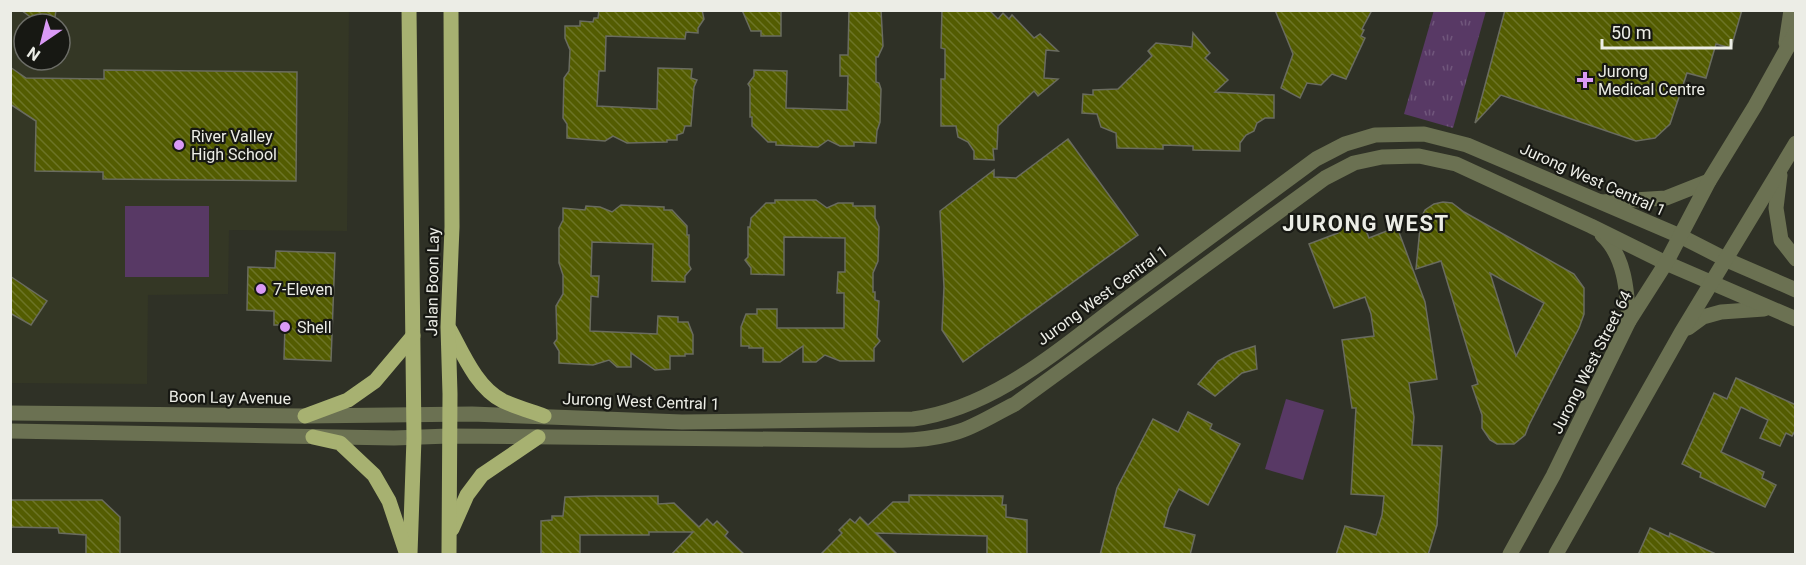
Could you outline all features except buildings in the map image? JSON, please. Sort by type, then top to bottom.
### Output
[{"type":"main road","name":"Jalan Boon Lay","points":[[409,10],[414,415],[409,555]]},
{"type":"main road","name":"Jalan Boon Lay","points":[[449,555],[448,327],[452,226],[451,10]]},
{"type":"main road","points":[[448,327],[484,386],[502,400],[544,416]]},
{"type":"main road","points":[[304,416],[348,399],[375,381],[413,336]]},
{"type":"main road","points":[[449,537],[467,495],[482,475],[538,436]]},
{"type":"main road","points":[[313,437],[340,443],[374,475],[389,501],[409,555]]},
{"type":"street","points":[[1784,52],[1791,10]]},
{"type":"street","name":"Jurong West Street 64","points":[[1510,555],[1553,477],[1629,321],[1666,263],[1709,181],[1796,32]]},
{"type":"street","name":"Jurong West Central 1","points":[[450,414],[741,423],[913,419],[953,411],[1017,380],[1316,159],[1345,144],[1375,135],[1424,134],[1467,145],[1680,236],[1727,260],[1796,290]]},
{"type":"street","points":[[1556,555],[1681,333],[1796,144]]},
{"type":"street","points":[[10,431],[414,438],[538,436],[891,440],[938,437],[959,432],[1015,404],[1325,178],[1354,163],[1383,157],[1419,156],[1456,164],[1712,285],[1796,319]]},
{"type":"street","points":[[1783,163],[1776,208],[1781,240],[1796,259]]},
{"type":"street","points":[[1599,202],[1666,198],[1709,181]]},
{"type":"street","points":[[1591,226],[1612,245],[1623,271],[1629,321]]},
{"type":"street","points":[[1681,333],[1703,317],[1721,312],[1760,308],[1779,312]]},
{"type":"street","name":"Boon Lay Avenue","points":[[10,413],[304,416],[450,414]]},
{"type":"shaded area","name":"River Valley High School","points":[[11,11],[349,11],[347,231],[229,230],[228,294],[148,295],[147,384],[11,383]]},
{"type":"green space","points":[[1434,10],[1486,11],[1453,128],[1404,114]]},
{"type":"green space","points":[[125,206],[209,206],[209,277],[125,277]]},
{"type":"green space","points":[[1286,399],[1324,410],[1303,480],[1265,469]]},
{"type":"place","name":"Jurong Medical Centre","points":[[1585,80]]},
{"type":"place","name":"River Valley High School","points":[[179,145]]},
{"type":"place","name":"7-Eleven","points":[[261,289]]},
{"type":"place","name":"Shell","points":[[285,327]]},
{"type":"district","name":"JURONG WEST","points":[[1366,223]]}]
